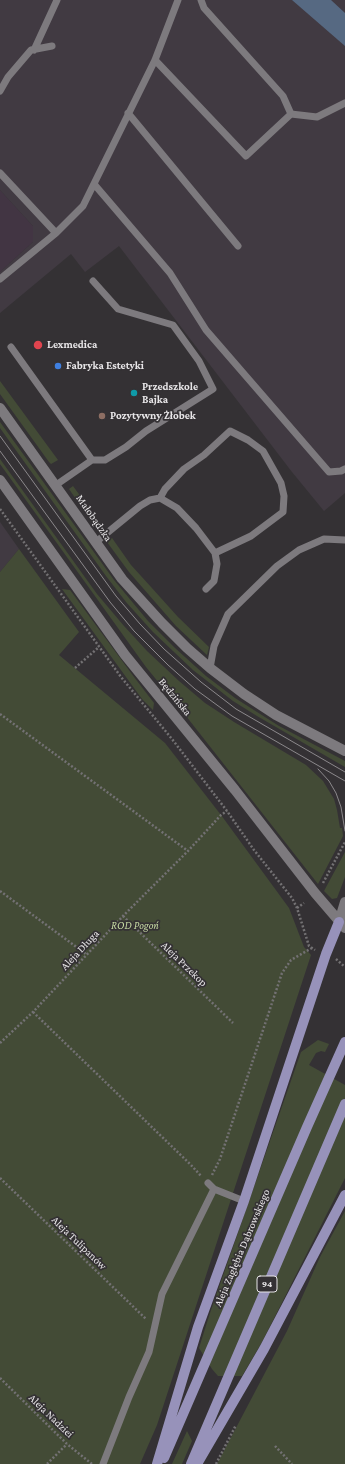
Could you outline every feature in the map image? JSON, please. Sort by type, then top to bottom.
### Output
[{"type":"main road","points":[[157,1464],[198,1327],[244,1201],[326,954],[342,925]]},
{"type":"main road","name":"Aleja Zagłębia Dąbrowskiego","points":[[162,1464],[345,1042]]},
{"type":"main road","name":"94","points":[[191,1464],[345,1104]]},
{"type":"main road","points":[[197,1464],[264,1349],[345,1195]]},
{"type":"street","name":"Małobądzka","points":[[0,408],[122,579],[175,636],[210,668]]},
{"type":"street","name":"Będzińska","points":[[0,480],[125,655],[342,925]]},
{"type":"street","points":[[210,668],[244,694],[276,715],[345,750]]},
{"type":"street","points":[[342,925],[345,902]]},
{"type":"lane","points":[[34,50],[57,0]]},
{"type":"lane","points":[[0,279],[56,233],[83,206],[155,60],[178,0]]},
{"type":"lane","points":[[201,0],[204,8],[283,96],[291,114]]},
{"type":"lane","points":[[0,91],[8,77],[31,50],[52,46]]},
{"type":"lane","points":[[155,60],[246,156],[291,114],[317,117],[345,103]]},
{"type":"lane","points":[[128,113],[238,246]]},
{"type":"lane","points":[[0,173],[56,233]]},
{"type":"lane","points":[[94,184],[170,273],[206,330],[329,472],[341,471],[345,469]]},
{"type":"lane","points":[[56,485],[92,460],[105,460],[146,430],[213,389],[199,361],[173,325],[118,310],[93,281]]},
{"type":"lane","points":[[11,347],[92,460]]},
{"type":"lane","points":[[160,498],[165,489],[184,469],[204,455],[230,431],[248,440],[263,451],[281,483],[284,496],[283,512],[251,536],[215,553]]},
{"type":"lane","points":[[96,542],[140,506],[150,500],[160,498],[177,508],[196,528],[215,553],[217,564],[214,581],[206,589]]},
{"type":"lane","points":[[210,668],[214,646],[228,614],[277,566],[299,550],[324,539],[345,540]]},
{"type":"lane","points":[[208,1183],[214,1189],[244,1201]]},
{"type":"lane","points":[[103,1464],[129,1397],[149,1352],[157,1322],[162,1294],[214,1189]]},
{"type":"path","points":[[0,509],[138,699],[172,739],[227,811],[254,850],[292,898],[297,908],[309,946],[335,958],[345,967]]},
{"type":"path","points":[[75,668],[99,647]]},
{"type":"path","points":[[0,714],[188,851]]},
{"type":"path","name":"Aleja Długa","points":[[0,1043],[33,1012],[86,954],[188,851],[221,815],[227,811]]},
{"type":"path","points":[[321,888],[345,842]]},
{"type":"path","points":[[0,891],[86,954]]},
{"type":"path","points":[[297,908],[304,903]]},
{"type":"path","name":"Aleja Przekop","points":[[123,916],[233,1023]]},
{"type":"path","points":[[33,1012],[208,1183],[220,1159],[282,973],[291,960],[312,948]]},
{"type":"path","name":"Aleja Tulipanów","points":[[0,1178],[146,1319]]},
{"type":"path","name":"Aleja Nadziei","points":[[0,1378],[67,1444],[92,1464]]},
{"type":"path","points":[[47,1464],[67,1444]]},
{"type":"path","points":[[275,1446],[292,1464]]},
{"type":"shaded area","points":[[0,0],[345,0],[345,493],[324,511],[292,472],[119,246],[85,272],[71,254],[0,313],[0,272],[33,242],[33,226],[0,190]]},
{"type":"shaded area","points":[[0,190],[33,226],[33,242],[0,272]]},
{"type":"shaded area","points":[[0,522],[19,549],[0,572]]},
{"type":"green space","points":[[0,381],[58,460],[51,464],[49,462],[0,394]]},
{"type":"green space","points":[[0,422],[114,580],[148,621],[175,648],[206,676],[235,698],[279,726],[345,761],[345,767],[233,701],[193,670],[153,632],[126,602],[106,576],[0,428]]},
{"type":"green space","points":[[0,459],[97,594],[147,651],[205,703],[306,765],[323,781],[334,799],[343,836],[318,884],[146,667],[0,464]]},
{"type":"green space","points":[[73,486],[105,530],[96,528],[69,489]]},
{"type":"green space","points":[[112,538],[131,565],[178,617],[209,647],[207,655],[176,626],[129,572],[107,542]]},
{"type":"green space","name":"ROD Pogoń","points":[[19,549],[79,632],[59,655],[165,743],[221,815],[289,908],[304,947],[311,955],[157,1425],[140,1464],[0,1464],[0,572]]},
{"type":"green space","points":[[62,589],[70,590],[154,703],[153,710],[142,699]]},
{"type":"green space","points":[[345,852],[345,877],[337,898],[332,899],[324,891]]},
{"type":"green space","points":[[318,1040],[329,1044],[325,1052],[321,1051],[316,1053],[309,1065],[345,1085],[345,1178],[262,1342],[242,1376],[218,1376],[199,1348],[301,1052]]},
{"type":"green space","points":[[345,1211],[345,1464],[217,1464],[287,1331],[320,1257]]},
{"type":"green space","points":[[187,1431],[192,1441],[182,1464],[172,1464]]},
{"type":"water","points":[[292,0],[331,0],[345,13],[345,46]]},
{"type":"tram line","points":[[0,436],[116,596],[164,649],[201,682],[236,709],[345,772]]},
{"type":"tram line","points":[[0,451],[110,602],[134,631],[168,665],[195,689],[232,716],[345,781]]},
{"type":"tram line","points":[[318,769],[329,781],[336,793],[341,807],[345,831]]},
{"type":"place","name":"Lexmedica","points":[[38,345]]},
{"type":"place","name":"Fabryka Estetyki","points":[[58,366]]},
{"type":"place","name":"Przedszkole Bajka","points":[[134,393]]},
{"type":"place","name":"Pozytywny Żłobek","points":[[102,416]]}]
